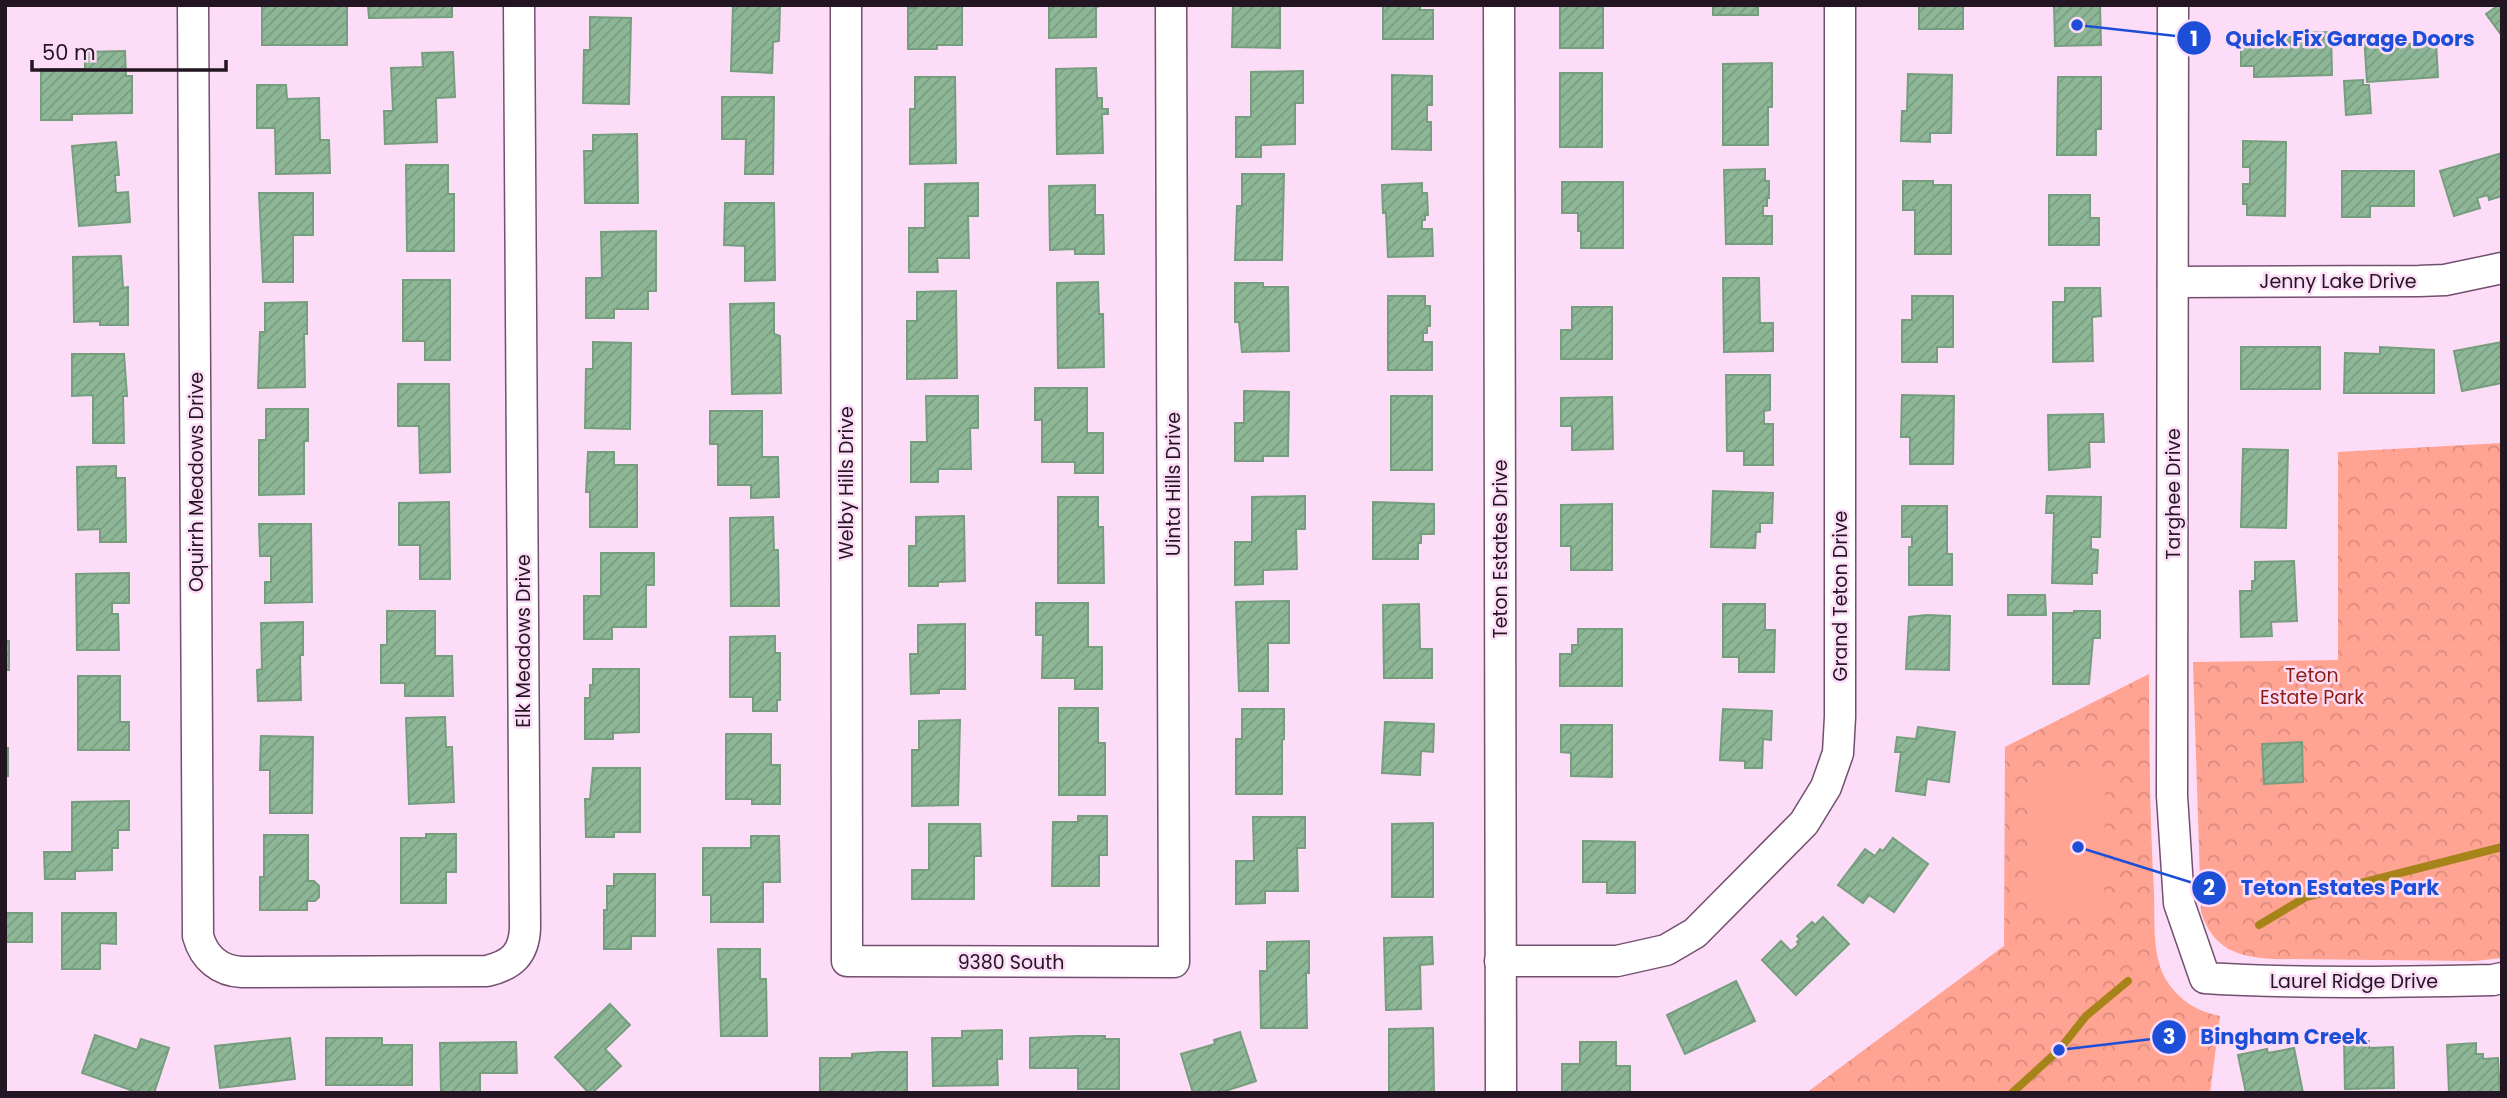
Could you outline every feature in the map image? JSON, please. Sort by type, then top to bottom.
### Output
[{"type":"street","name":"Oquirrh Meadows Drive","points":[[193,5],[198,929],[200,944],[208,957]]},
{"type":"street","name":"Elk Meadows Drive","points":[[208,957],[223,969],[232,972],[487,971],[508,964],[516,958],[523,944],[519,5]]},
{"type":"street","name":"Welby Hills Drive","points":[[846,5],[847,961]]},
{"type":"street","name":"Uinta Hills Drive","points":[[1171,5],[1174,962]]},
{"type":"street","name":"Teton Estates Drive","points":[[1499,5],[1501,1093]]},
{"type":"street","name":"Grand Teton Drive","points":[[1500,961],[1617,961],[1666,950],[1695,933],[1795,832],[1826,787],[1838,753],[1840,717],[1840,5]]},
{"type":"street","name":"Targhee Drive","points":[[2173,5],[2172,796],[2179,903],[2205,978]]},
{"type":"street","name":"Jenny Lake Drive","points":[[2173,282],[2419,281],[2502,268]]},
{"type":"street","name":"9380 South","points":[[847,961],[1174,962]]},
{"type":"street","name":"Laurel Ridge Drive","points":[[2205,978],[2288,982],[2502,978]]},
{"type":"green space","name":"Teton Estate Park","points":[[2502,443],[2502,958],[2475,961],[2274,959],[2249,956],[2228,949],[2212,935],[2201,912],[2193,662],[2338,660],[2338,452]]},
{"type":"green space","points":[[2149,674],[2156,948],[2165,978],[2176,993],[2195,1008],[2220,1016],[2210,1093],[1806,1093],[2004,946],[2005,747]]},
{"type":"green space","points":[[2029,770],[2105,770],[2104,916],[2030,914]]},
{"type":"building","points":[[347,5],[347,45],[262,45],[262,6]]},
{"type":"building","points":[[368,5],[452,5],[452,17],[369,18]]},
{"type":"building","points":[[733,5],[780,5],[779,41],[773,42],[772,73],[731,71]]},
{"type":"building","points":[[916,5],[962,5],[962,45],[937,45],[937,49],[908,49],[908,8],[916,8]]},
{"type":"building","points":[[1049,5],[1103,5],[1096,7],[1096,37],[1049,38]]},
{"type":"building","points":[[1233,5],[1280,5],[1280,48],[1232,47]]},
{"type":"building","points":[[1383,5],[1420,5],[1420,10],[1433,10],[1433,39],[1383,39]]},
{"type":"building","points":[[1560,5],[1603,5],[1603,48],[1560,48]]},
{"type":"building","points":[[1713,5],[1758,5],[1758,15],[1713,15]]},
{"type":"building","points":[[1919,5],[1963,5],[1963,29],[1919,29]]},
{"type":"building","points":[[2054,5],[2100,5],[2101,45],[2055,46]]},
{"type":"building","points":[[2502,5],[2502,36],[2486,14]]},
{"type":"building","points":[[590,17],[631,18],[629,104],[583,103],[584,50],[590,50]]},
{"type":"building","points":[[2331,32],[2332,75],[2254,77],[2254,66],[2241,66],[2241,36],[2293,37],[2292,33]]},
{"type":"building","points":[[2391,33],[2392,45],[2436,42],[2438,77],[2367,82],[2364,35]]},
{"type":"building","points":[[125,51],[126,76],[132,76],[132,113],[72,114],[72,120],[41,120],[41,69],[85,69],[85,52]]},
{"type":"building","points":[[453,52],[455,97],[436,98],[437,142],[385,144],[384,111],[393,111],[391,68],[423,67],[422,53]]},
{"type":"building","points":[[1772,63],[1772,107],[1768,107],[1768,145],[1723,145],[1723,64]]},
{"type":"building","points":[[1096,68],[1097,98],[1102,98],[1102,109],[1108,109],[1108,114],[1102,114],[1103,153],[1057,154],[1056,69]]},
{"type":"building","points":[[1303,71],[1303,103],[1295,103],[1295,144],[1261,145],[1261,157],[1236,157],[1236,117],[1251,117],[1251,72]]},
{"type":"building","points":[[1560,73],[1602,73],[1602,147],[1560,147]]},
{"type":"building","points":[[1908,74],[1952,75],[1951,133],[1930,133],[1930,142],[1901,141],[1902,111],[1907,111]]},
{"type":"building","points":[[1392,75],[1432,76],[1432,105],[1427,105],[1427,122],[1431,122],[1431,150],[1392,149]]},
{"type":"building","points":[[915,77],[955,77],[956,163],[910,164],[910,109],[915,109]]},
{"type":"building","points":[[2058,77],[2101,77],[2101,129],[2096,129],[2096,155],[2057,155]]},
{"type":"building","points":[[2363,80],[2363,85],[2369,85],[2371,113],[2346,115],[2344,81]]},
{"type":"building","points":[[257,85],[286,85],[287,99],[319,98],[320,140],[329,140],[330,173],[276,174],[275,128],[257,128]]},
{"type":"building","points":[[722,97],[774,97],[773,174],[745,174],[746,139],[722,139]]},
{"type":"building","points":[[637,134],[638,203],[585,203],[584,151],[593,151],[593,135]]},
{"type":"building","points":[[2243,141],[2286,142],[2285,216],[2247,215],[2247,204],[2243,204],[2243,184],[2250,184],[2250,167],[2243,167]]},
{"type":"building","points":[[116,142],[119,175],[115,175],[116,193],[128,192],[130,222],[79,226],[72,146]]},
{"type":"building","points":[[2502,153],[2502,196],[2489,200],[2488,195],[2477,198],[2480,208],[2454,216],[2440,171]]},
{"type":"building","points":[[406,165],[448,165],[448,194],[454,194],[454,251],[407,251]]},
{"type":"building","points":[[1765,169],[1765,181],[1769,181],[1769,198],[1767,206],[1763,206],[1763,216],[1772,216],[1772,244],[1726,244],[1724,170]]},
{"type":"building","points":[[2342,171],[2414,171],[2414,206],[2370,206],[2370,217],[2342,217]]},
{"type":"building","points":[[1242,174],[1284,174],[1282,260],[1235,260],[1237,206],[1242,206]]},
{"type":"building","points":[[1903,181],[1933,181],[1933,185],[1951,185],[1951,254],[1915,254],[1915,210],[1903,210]]},
{"type":"building","points":[[1562,182],[1623,182],[1623,248],[1581,248],[1578,213],[1562,213]]},
{"type":"building","points":[[978,183],[978,216],[968,216],[969,258],[937,258],[938,272],[909,272],[909,228],[925,228],[925,184]]},
{"type":"building","points":[[1422,183],[1422,193],[1427,193],[1428,215],[1422,220],[1422,229],[1432,229],[1433,256],[1388,257],[1382,185]]},
{"type":"building","points":[[1095,185],[1095,215],[1103,215],[1104,254],[1075,254],[1075,249],[1050,250],[1049,186]]},
{"type":"building","points":[[259,193],[313,193],[313,235],[293,235],[293,282],[263,282]]},
{"type":"building","points":[[2049,195],[2090,195],[2090,218],[2099,218],[2099,245],[2049,245]]},
{"type":"building","points":[[725,203],[774,203],[775,280],[745,281],[745,246],[724,245]]},
{"type":"building","points":[[656,231],[656,291],[648,291],[648,309],[614,309],[614,318],[586,318],[586,278],[602,278],[601,232]]},
{"type":"building","points":[[121,256],[123,288],[128,287],[128,325],[100,325],[100,321],[74,322],[73,257]]},
{"type":"building","points":[[1723,278],[1759,278],[1760,323],[1773,323],[1773,351],[1724,352]]},
{"type":"building","points":[[403,280],[450,280],[450,360],[425,360],[425,341],[403,341]]},
{"type":"building","points":[[1098,282],[1099,314],[1103,314],[1104,367],[1058,368],[1057,283]]},
{"type":"building","points":[[1235,283],[1263,283],[1263,287],[1288,287],[1289,351],[1242,352],[1239,322],[1235,322]]},
{"type":"building","points":[[2065,288],[2100,288],[2101,316],[2092,317],[2093,361],[2053,362],[2053,302],[2065,302]]},
{"type":"building","points":[[956,291],[957,378],[907,379],[907,321],[917,321],[917,292]]},
{"type":"building","points":[[1388,296],[1425,296],[1425,306],[1430,306],[1430,326],[1427,326],[1427,333],[1423,333],[1423,342],[1432,342],[1432,370],[1388,370]]},
{"type":"building","points":[[1912,296],[1953,296],[1953,347],[1937,347],[1937,362],[1902,362],[1902,320],[1912,320]]},
{"type":"building","points":[[307,302],[307,334],[304,334],[305,387],[258,388],[260,332],[265,332],[265,303]]},
{"type":"building","points":[[774,303],[774,334],[780,336],[781,393],[732,394],[730,304]]},
{"type":"building","points":[[1572,307],[1612,307],[1612,359],[1561,359],[1561,330],[1572,330]]},
{"type":"building","points":[[593,342],[631,343],[630,429],[585,428],[586,369],[593,369]]},
{"type":"building","points":[[2502,342],[2502,383],[2462,391],[2454,351]]},
{"type":"building","points":[[2241,347],[2320,347],[2320,389],[2241,389]]},
{"type":"building","points":[[2380,347],[2434,350],[2434,393],[2344,393],[2345,353],[2380,354]]},
{"type":"building","points":[[72,354],[124,354],[127,396],[123,396],[124,443],[93,443],[93,395],[72,396]]},
{"type":"building","points":[[1726,375],[1770,375],[1770,410],[1764,411],[1764,424],[1773,424],[1773,465],[1744,465],[1744,451],[1727,451]]},
{"type":"building","points":[[398,384],[449,384],[450,472],[420,473],[419,426],[398,426]]},
{"type":"building","points":[[1035,388],[1087,388],[1087,433],[1103,433],[1103,473],[1075,473],[1075,462],[1042,462],[1042,420],[1035,420]]},
{"type":"building","points":[[1244,391],[1289,392],[1288,456],[1263,456],[1263,461],[1235,461],[1235,423],[1244,423]]},
{"type":"building","points":[[1902,395],[1954,396],[1953,464],[1910,464],[1910,437],[1901,437]]},
{"type":"building","points":[[926,396],[978,396],[978,428],[970,428],[971,469],[938,469],[938,482],[911,482],[911,442],[927,442]]},
{"type":"building","points":[[1391,396],[1432,396],[1432,470],[1391,470]]},
{"type":"building","points":[[1612,397],[1613,449],[1572,450],[1572,426],[1561,426],[1561,398]]},
{"type":"building","points":[[266,409],[308,409],[308,441],[304,441],[304,494],[259,495],[259,440],[266,440]]},
{"type":"building","points":[[710,411],[762,411],[762,457],[778,457],[779,497],[751,498],[751,485],[718,485],[718,444],[710,444]]},
{"type":"building","points":[[2103,414],[2104,442],[2089,442],[2090,467],[2049,470],[2048,415]]},
{"type":"building","points":[[2243,449],[2288,450],[2286,528],[2241,527]]},
{"type":"building","points":[[588,452],[614,452],[614,465],[637,465],[637,527],[590,527],[590,492],[586,492]]},
{"type":"building","points":[[116,466],[116,478],[125,478],[126,542],[100,542],[100,529],[78,530],[77,467]]},
{"type":"building","points":[[1713,491],[1773,493],[1772,523],[1760,523],[1760,532],[1756,532],[1755,548],[1711,547]]},
{"type":"building","points":[[1305,496],[1305,529],[1296,529],[1297,569],[1263,570],[1263,584],[1235,585],[1235,542],[1252,542],[1252,497]]},
{"type":"building","points":[[2047,496],[2101,497],[2100,537],[2091,537],[2091,549],[2098,550],[2097,573],[2092,573],[2092,584],[2052,583],[2054,513],[2046,513]]},
{"type":"building","points":[[1058,497],[1098,497],[1098,527],[1103,527],[1104,583],[1058,583]]},
{"type":"building","points":[[449,502],[450,579],[420,579],[420,545],[399,545],[399,503]]},
{"type":"building","points":[[1373,502],[1434,504],[1434,534],[1421,534],[1418,559],[1373,559]]},
{"type":"building","points":[[1612,504],[1612,570],[1571,570],[1571,546],[1561,546],[1561,505]]},
{"type":"building","points":[[1902,506],[1947,506],[1947,554],[1952,554],[1952,585],[1909,585],[1909,547],[1912,547],[1912,537],[1902,537]]},
{"type":"building","points":[[964,516],[965,581],[938,582],[938,586],[909,586],[909,546],[916,546],[916,517]]},
{"type":"building","points":[[773,517],[774,550],[778,550],[779,606],[731,606],[730,518]]},
{"type":"building","points":[[259,524],[311,524],[312,602],[265,603],[265,582],[271,582],[271,556],[260,556]]},
{"type":"building","points":[[601,553],[654,553],[654,585],[646,585],[646,627],[612,627],[612,639],[584,639],[584,596],[601,596]]},
{"type":"building","points":[[2294,561],[2297,621],[2271,622],[2272,636],[2241,637],[2240,591],[2252,591],[2255,562]]},
{"type":"building","points":[[129,573],[129,603],[112,603],[112,614],[118,614],[119,650],[77,650],[76,574]]},
{"type":"building","points":[[2008,595],[2045,595],[2046,615],[2008,615]]},
{"type":"building","points":[[1289,601],[1289,643],[1268,643],[1268,691],[1239,691],[1236,602]]},
{"type":"building","points":[[1036,603],[1088,603],[1088,647],[1102,647],[1102,689],[1075,689],[1075,678],[1042,678],[1043,635],[1036,635]]},
{"type":"building","points":[[1419,604],[1420,649],[1432,649],[1432,678],[1384,678],[1383,605]]},
{"type":"building","points":[[1723,604],[1765,604],[1765,630],[1775,630],[1774,672],[1739,672],[1739,657],[1723,657]]},
{"type":"building","points":[[387,611],[435,611],[435,656],[452,656],[453,696],[405,696],[405,683],[381,683],[381,645],[387,645]]},
{"type":"building","points":[[2100,611],[2100,638],[2093,638],[2089,684],[2053,684],[2053,613]]},
{"type":"building","points":[[1950,616],[1949,670],[1906,669],[1909,617]]},
{"type":"building","points":[[303,622],[303,655],[300,655],[301,700],[258,701],[257,670],[262,669],[261,623]]},
{"type":"building","points":[[965,624],[965,689],[939,689],[939,693],[911,694],[910,654],[918,654],[918,625]]},
{"type":"building","points":[[1578,629],[1622,629],[1622,686],[1560,686],[1560,654],[1572,654],[1572,645],[1578,645]]},
{"type":"building","points":[[775,636],[775,653],[780,653],[780,700],[777,700],[777,711],[753,711],[753,697],[730,697],[730,637]]},
{"type":"building","points":[[5,641],[9,641],[9,670],[5,670]]},
{"type":"building","points":[[593,669],[639,669],[639,732],[613,733],[613,739],[585,739],[585,698],[590,698]]},
{"type":"building","points":[[78,676],[120,676],[120,722],[129,722],[129,750],[78,750]]},
{"type":"building","points":[[1059,708],[1098,708],[1098,743],[1105,743],[1105,795],[1059,795]]},
{"type":"building","points":[[1242,709],[1284,709],[1282,794],[1236,794],[1236,739],[1242,739]]},
{"type":"building","points":[[1723,709],[1772,711],[1771,740],[1763,739],[1762,768],[1745,768],[1745,761],[1720,760]]},
{"type":"building","points":[[445,717],[446,747],[452,747],[454,802],[409,804],[406,718]]},
{"type":"building","points":[[960,720],[958,805],[912,806],[912,750],[919,750],[919,721]]},
{"type":"building","points":[[1385,722],[1434,724],[1433,752],[1421,751],[1420,775],[1382,773]]},
{"type":"building","points":[[1561,725],[1612,725],[1612,777],[1571,776],[1571,753],[1561,752]]},
{"type":"building","points":[[1918,727],[1955,732],[1949,782],[1927,779],[1925,795],[1896,791],[1901,752],[1895,752],[1897,737],[1916,739]]},
{"type":"building","points":[[726,734],[771,734],[771,765],[780,765],[780,804],[752,804],[752,799],[726,799]]},
{"type":"building","points":[[261,736],[313,737],[312,813],[270,813],[270,770],[260,770]]},
{"type":"building","points":[[2302,742],[2303,782],[2264,784],[2262,744]]},
{"type":"building","points":[[5,748],[8,748],[8,776],[5,776]]},
{"type":"building","points":[[593,768],[640,768],[640,832],[614,832],[614,837],[586,837],[585,799],[590,799]]},
{"type":"building","points":[[129,801],[129,830],[118,830],[118,848],[112,848],[112,870],[75,871],[75,879],[45,879],[44,852],[72,852],[72,802]]},
{"type":"building","points":[[1078,816],[1107,816],[1107,855],[1099,855],[1099,886],[1052,886],[1053,822],[1078,822]]},
{"type":"building","points":[[1253,817],[1305,817],[1305,848],[1297,848],[1298,891],[1265,891],[1265,903],[1236,904],[1236,861],[1254,861]]},
{"type":"building","points":[[1433,823],[1433,897],[1392,897],[1392,824]]},
{"type":"building","points":[[929,824],[980,824],[981,856],[974,856],[974,899],[912,899],[912,870],[929,870]]},
{"type":"building","points":[[426,834],[456,834],[456,872],[446,872],[446,903],[401,903],[401,838],[426,838]]},
{"type":"building","points":[[264,835],[308,835],[308,881],[314,881],[319,886],[319,897],[315,901],[307,901],[307,910],[260,910],[260,877],[264,877]]},
{"type":"building","points":[[751,836],[779,836],[780,882],[763,882],[763,922],[711,922],[711,895],[703,895],[703,848],[751,848]]},
{"type":"building","points":[[1893,838],[1928,864],[1894,912],[1869,895],[1863,903],[1838,885],[1865,849],[1875,856],[1880,849],[1883,851]]},
{"type":"building","points":[[1583,841],[1635,842],[1635,893],[1607,893],[1607,882],[1583,882]]},
{"type":"building","points":[[614,874],[655,874],[655,936],[631,936],[631,949],[604,949],[607,886],[614,886]]},
{"type":"building","points":[[5,913],[32,913],[32,942],[5,942]]},
{"type":"building","points":[[62,913],[116,913],[116,944],[100,943],[100,969],[62,969]]},
{"type":"building","points":[[1823,917],[1849,944],[1796,995],[1762,960],[1781,941],[1791,951],[1799,944],[1797,942],[1800,939],[1797,936],[1812,922],[1815,925]]},
{"type":"building","points":[[1432,937],[1433,964],[1420,965],[1421,1009],[1386,1010],[1384,938]]},
{"type":"building","points":[[1309,941],[1309,973],[1306,973],[1307,1028],[1261,1028],[1260,971],[1267,971],[1267,942]]},
{"type":"building","points":[[718,949],[760,949],[760,979],[766,979],[767,1036],[721,1036]]},
{"type":"building","points":[[1736,981],[1755,1021],[1685,1054],[1667,1015]]},
{"type":"building","points":[[610,1004],[630,1025],[605,1049],[621,1066],[589,1093],[555,1057]]},
{"type":"building","points":[[1433,1028],[1434,1093],[1389,1093],[1389,1029]]},
{"type":"building","points":[[1002,1030],[1002,1059],[997,1059],[998,1085],[933,1086],[932,1038],[962,1038],[962,1031]]},
{"type":"building","points":[[1240,1032],[1256,1081],[1219,1093],[1193,1093],[1181,1054],[1215,1044],[1214,1040]]},
{"type":"building","points":[[95,1035],[137,1050],[141,1039],[169,1048],[154,1093],[139,1093],[82,1073]]},
{"type":"building","points":[[1077,1036],[1119,1039],[1119,1089],[1078,1089],[1078,1068],[1030,1068],[1030,1038]]},
{"type":"building","points":[[290,1038],[295,1079],[220,1088],[215,1046]]},
{"type":"building","points":[[326,1038],[382,1038],[382,1045],[412,1045],[412,1085],[326,1085]]},
{"type":"building","points":[[2344,1041],[2369,1041],[2369,1048],[2393,1047],[2394,1088],[2345,1089]]},
{"type":"building","points":[[516,1042],[517,1073],[480,1073],[480,1093],[441,1093],[440,1043]]},
{"type":"building","points":[[1580,1042],[1616,1042],[1616,1066],[1630,1066],[1630,1093],[1562,1093],[1562,1064],[1580,1064]]},
{"type":"building","points":[[2476,1043],[2476,1054],[2483,1054],[2483,1059],[2498,1058],[2500,1093],[2449,1093],[2447,1045]]},
{"type":"building","points":[[2294,1048],[2303,1093],[2246,1093],[2238,1055],[2267,1049],[2268,1053]]},
{"type":"building","points":[[907,1052],[907,1093],[820,1093],[820,1058],[852,1058],[852,1054]]},
{"type":"waterway","points":[[2259,925],[2306,897],[2502,847]]},
{"type":"waterway","points":[[2012,1093],[2059,1050],[2086,1016],[2128,981]]},
{"type":"place","name":"Quick Fix Garage Doors","points":[[2077,25]]},
{"type":"place","name":"Teton Estates Park","points":[[2078,847]]},
{"type":"place","name":"Bingham Creek","points":[[2059,1050]]}]
